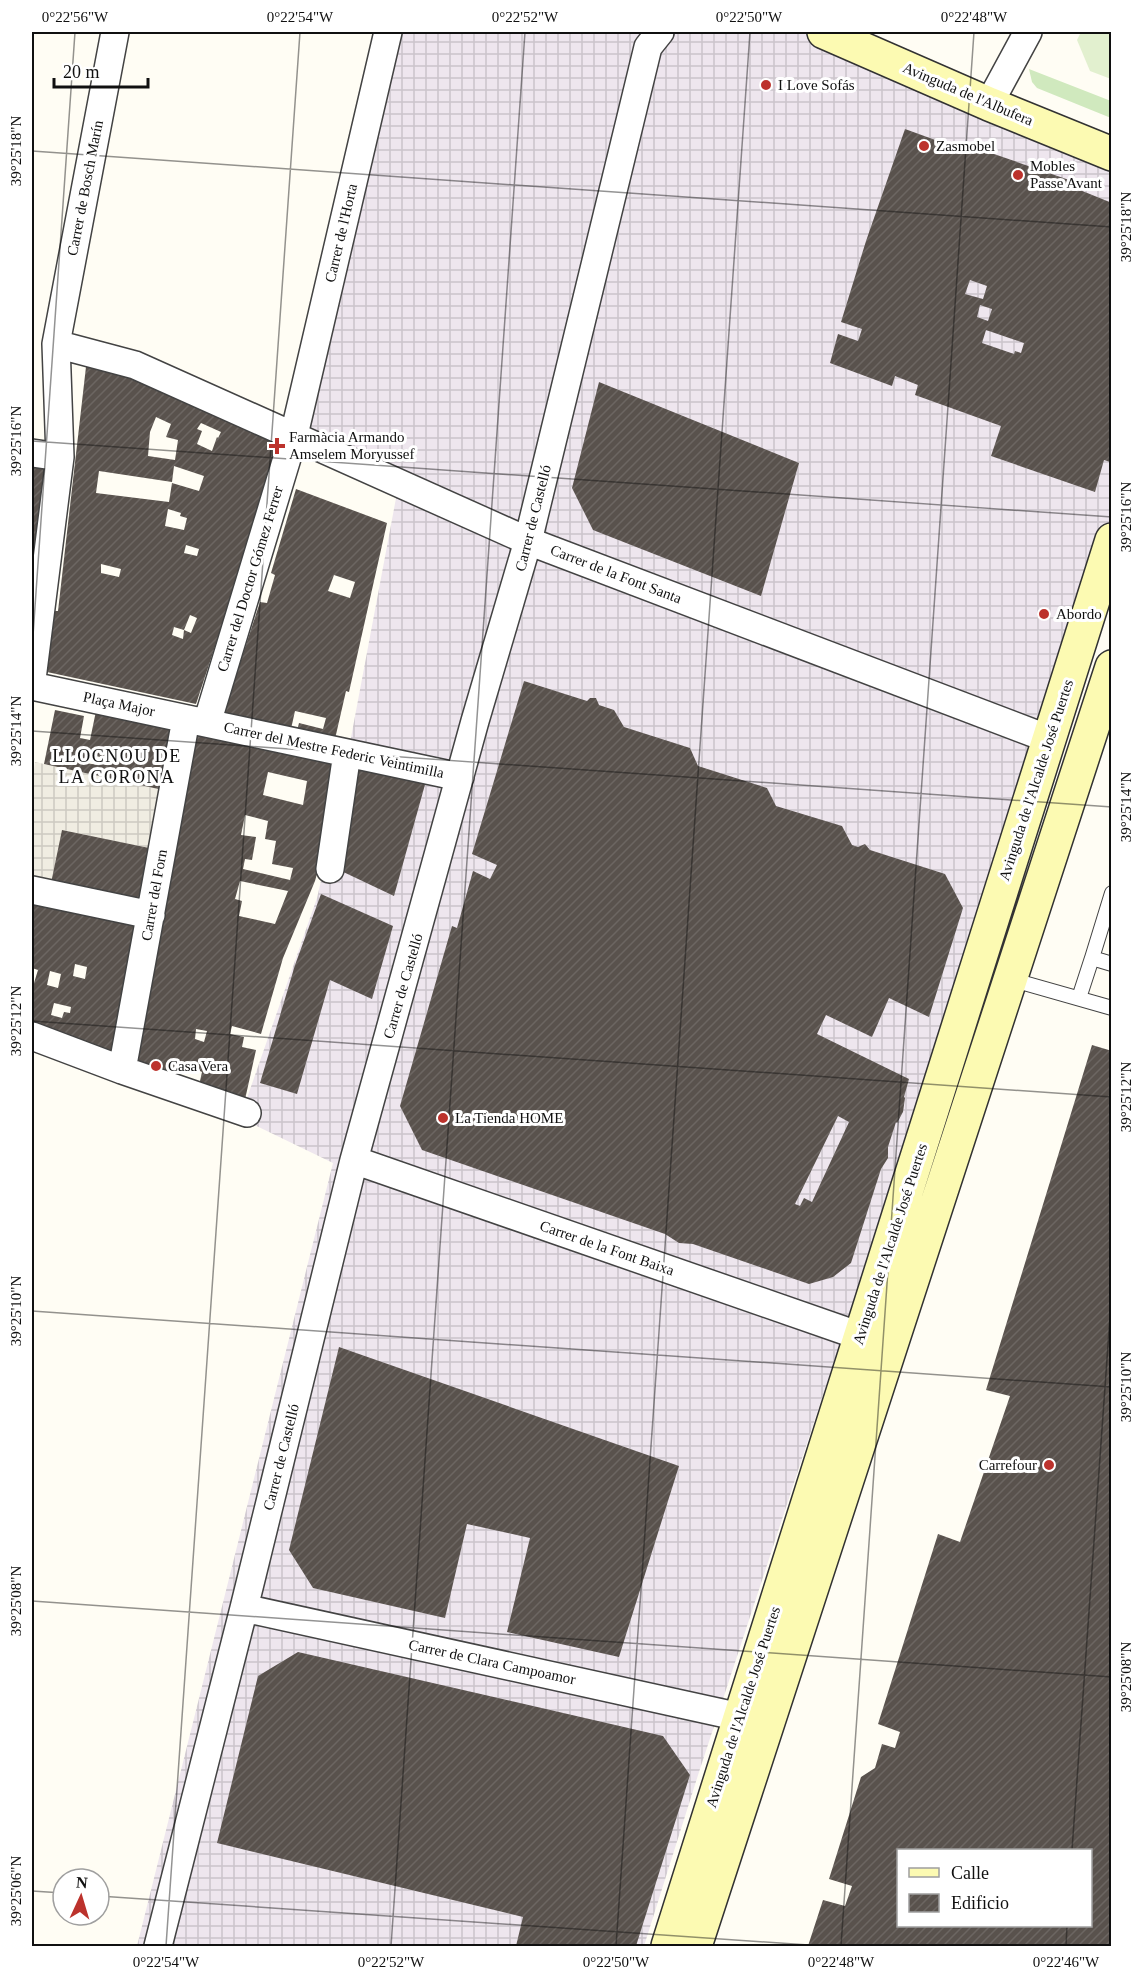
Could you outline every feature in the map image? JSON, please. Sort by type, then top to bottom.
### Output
[{"type":"street","name":"Carrer de Bosch Marín","points":[[32,679],[60,457],[56,344],[115,32]]},
{"type":"street","name":"Carrer de l'Horta","points":[[294,435],[388,32]]},
{"type":"street","name":"Carrer de Castelló","points":[[158,1947],[354,1160],[528,541],[648,47],[660,32]]},
{"type":"street","name":"Avinguda de l'Albufera","points":[[824,32],[989,104],[1112,154]]},
{"type":"street","points":[[989,104],[1028,32]]},
{"type":"street","name":"Carrer de la Font Santa","points":[[56,344],[135,365],[528,541],[1049,739]]},
{"type":"street","name":"Carrer del Doctor Gómez Ferrer","points":[[196,721],[294,435]]},
{"type":"street","points":[[32,453],[60,457]]},
{"type":"street","name":"Avinguda de l'Alcalde José Puertes","points":[[668,1947],[1112,540]]},
{"type":"street","name":"Avinguda de l'Alcalde José Puertes","points":[[695,1947],[1112,667]]},
{"type":"street","name":"Plaça Major","points":[[32,686],[196,721]]},
{"type":"street","name":"Carrer del Mestre Federic Veintimilla","points":[[196,721],[460,777]]},
{"type":"street","name":"Carrer del Forn","points":[[122,1070],[151,915],[196,721]]},
{"type":"street","points":[[330,869],[347,753]]},
{"type":"street","points":[[32,890],[151,915]]},
{"type":"street","points":[[32,1036],[247,1113]]},
{"type":"street","name":"Carrer de la Font Baixa","points":[[354,1160],[860,1336]]},
{"type":"street","name":"Carrer de Clara Campoamor","points":[[244,1608],[740,1717]]},
{"type":"lane","points":[[1089,613],[1112,588]]},
{"type":"lane","points":[[1079,998],[1112,893]]},
{"type":"lane","points":[[1092,958],[1112,964]]},
{"type":"lane","points":[[1010,979],[1112,1008]]},
{"type":"shaded area","points":[[388,32],[809,32],[1111,154],[1111,518],[699,1772],[644,1946],[137,1946],[333,1163],[240,1118],[317,898],[337,812],[400,477],[295,443]]},
{"type":"shaded area","points":[[35,762],[163,790],[154,849],[63,830],[51,883],[32,881],[32,784]]},
{"type":"green space","points":[[1081,32],[1111,32],[1111,79],[1090,71],[1077,40]]},
{"type":"green space","points":[[1029,69],[1111,101],[1111,118],[1037,88],[1032,82]]},
{"type":"building","points":[[905,129],[960,149],[962,143],[1072,181],[1070,186],[1112,203],[1112,457],[1110,462],[1104,460],[1095,492],[991,456],[1001,426],[915,395],[918,385],[895,376],[892,386],[830,363],[838,334],[858,341],[862,329],[841,322]],"holes":[[[970,280],[987,286],[983,299],[965,294]],[[980,305],[992,309],[988,321],[977,317]],[[986,330],[1024,343],[1021,353],[1015,351],[1014,354],[982,343]]]},
{"type":"building","points":[[87,358],[282,444],[196,704],[47,672],[55,611],[58,611]],"holes":[[[156,417],[171,424],[166,437],[178,440],[175,460],[148,456],[150,432]],[[201,423],[221,432],[212,451],[197,444],[202,431],[197,429]],[[174,466],[204,476],[199,491],[172,483],[169,502],[96,493],[99,471],[172,482]],[[168,509],[181,513],[180,516],[187,518],[184,530],[165,526]],[[186,545],[199,549],[197,556],[184,553]],[[101,564],[121,569],[119,577],[101,573]],[[190,615],[197,618],[191,633],[184,630]],[[174,627],[184,630],[183,639],[172,635]]]},
{"type":"building","points":[[599,382],[799,463],[761,596],[593,530],[572,488]]},
{"type":"building","points":[[32,457],[51,459],[32,591]]},
{"type":"building","points":[[296,489],[387,523],[349,692],[346,691],[335,739],[297,731],[299,723],[323,729],[326,718],[295,711],[291,729],[223,715],[260,602],[267,603],[275,575],[271,573]],"holes":[[[334,575],[355,582],[350,598],[328,591]]]},
{"type":"building","points":[[524,681],[587,701],[590,698],[596,698],[599,705],[614,710],[624,727],[690,748],[698,766],[767,788],[776,806],[842,826],[852,845],[858,847],[865,844],[870,850],[945,874],[963,908],[929,1017],[889,998],[872,1037],[826,1015],[817,1034],[909,1079],[903,1112],[896,1122],[888,1147],[888,1158],[881,1169],[851,1263],[833,1277],[809,1284],[693,1244],[679,1243],[665,1234],[422,1150],[400,1106],[452,926],[457,928],[473,871],[490,879],[497,865],[472,854]],"holes":[[[838,1116],[849,1122],[812,1202],[804,1198],[800,1206],[795,1204]]]},
{"type":"building","points":[[55,710],[84,716],[80,738],[90,740],[96,711],[175,728],[163,790],[44,764]],"holes":[[[87,755],[101,757],[99,765],[85,763]]]},
{"type":"building","points":[[191,732],[336,764],[334,813],[315,881],[283,958],[261,1034],[232,1026],[230,1034],[244,1037],[242,1047],[256,1050],[244,1104],[198,1090],[202,1072],[198,1070],[179,1066],[175,1080],[133,1066]],"holes":[[[268,772],[307,781],[303,805],[263,795]],[[245,815],[268,821],[265,839],[276,841],[272,864],[293,868],[290,880],[243,869],[245,859],[252,860],[256,837],[241,835]],[[240,881],[288,891],[275,924],[239,916],[242,901],[235,899]],[[196,1029],[207,1031],[204,1042],[195,1039]]]},
{"type":"building","points":[[351,766],[426,781],[394,896],[337,869]]},
{"type":"building","points":[[62,830],[154,849],[143,902],[51,883]]},
{"type":"building","points":[[321,894],[393,926],[372,999],[330,980],[297,1094],[260,1083],[295,965]]},
{"type":"building","points":[[32,904],[138,926],[112,1058],[32,1027],[32,982],[34,983],[38,970],[32,968]],"holes":[[[75,964],[87,967],[85,979],[73,976]],[[50,971],[61,974],[58,988],[47,985]],[[54,1003],[71,1007],[70,1013],[64,1012],[62,1018],[51,1015]]]},
{"type":"building","name":"Carrefour","points":[[1092,1045],[1112,1051],[1112,1946],[808,1946],[823,1900],[845,1906],[852,1886],[829,1879],[861,1777],[875,1768],[882,1744],[895,1748],[900,1732],[878,1724],[938,1534],[960,1542],[1010,1396],[986,1390]]},
{"type":"building","points":[[339,1347],[679,1466],[619,1657],[507,1632],[530,1538],[467,1524],[445,1618],[313,1588],[289,1550]]},
{"type":"building","points":[[298,1652],[663,1736],[690,1775],[636,1946],[516,1946],[523,1917],[217,1843],[258,1676]]},
{"type":"place","name":"I Love Sofás","points":[[766,85]]},
{"type":"place","name":"Zasmobel","points":[[924,146]]},
{"type":"place","name":"Mobles Passe Avant","points":[[1018,175]]},
{"type":"place","name":"Farmàcia Armando Amselem Moryussef","points":[[277,446]]},
{"type":"place","name":"Abordo","points":[[1044,614]]},
{"type":"place","name":"Casa Vera","points":[[156,1066]]},
{"type":"place","name":"La Tienda HOME","points":[[443,1118]]},
{"type":"place","name":"Carrefour","points":[[1049,1465]]},
{"type":"district","name":"LLOCNOU DE LA CORONA","points":[[117,766]]}]
